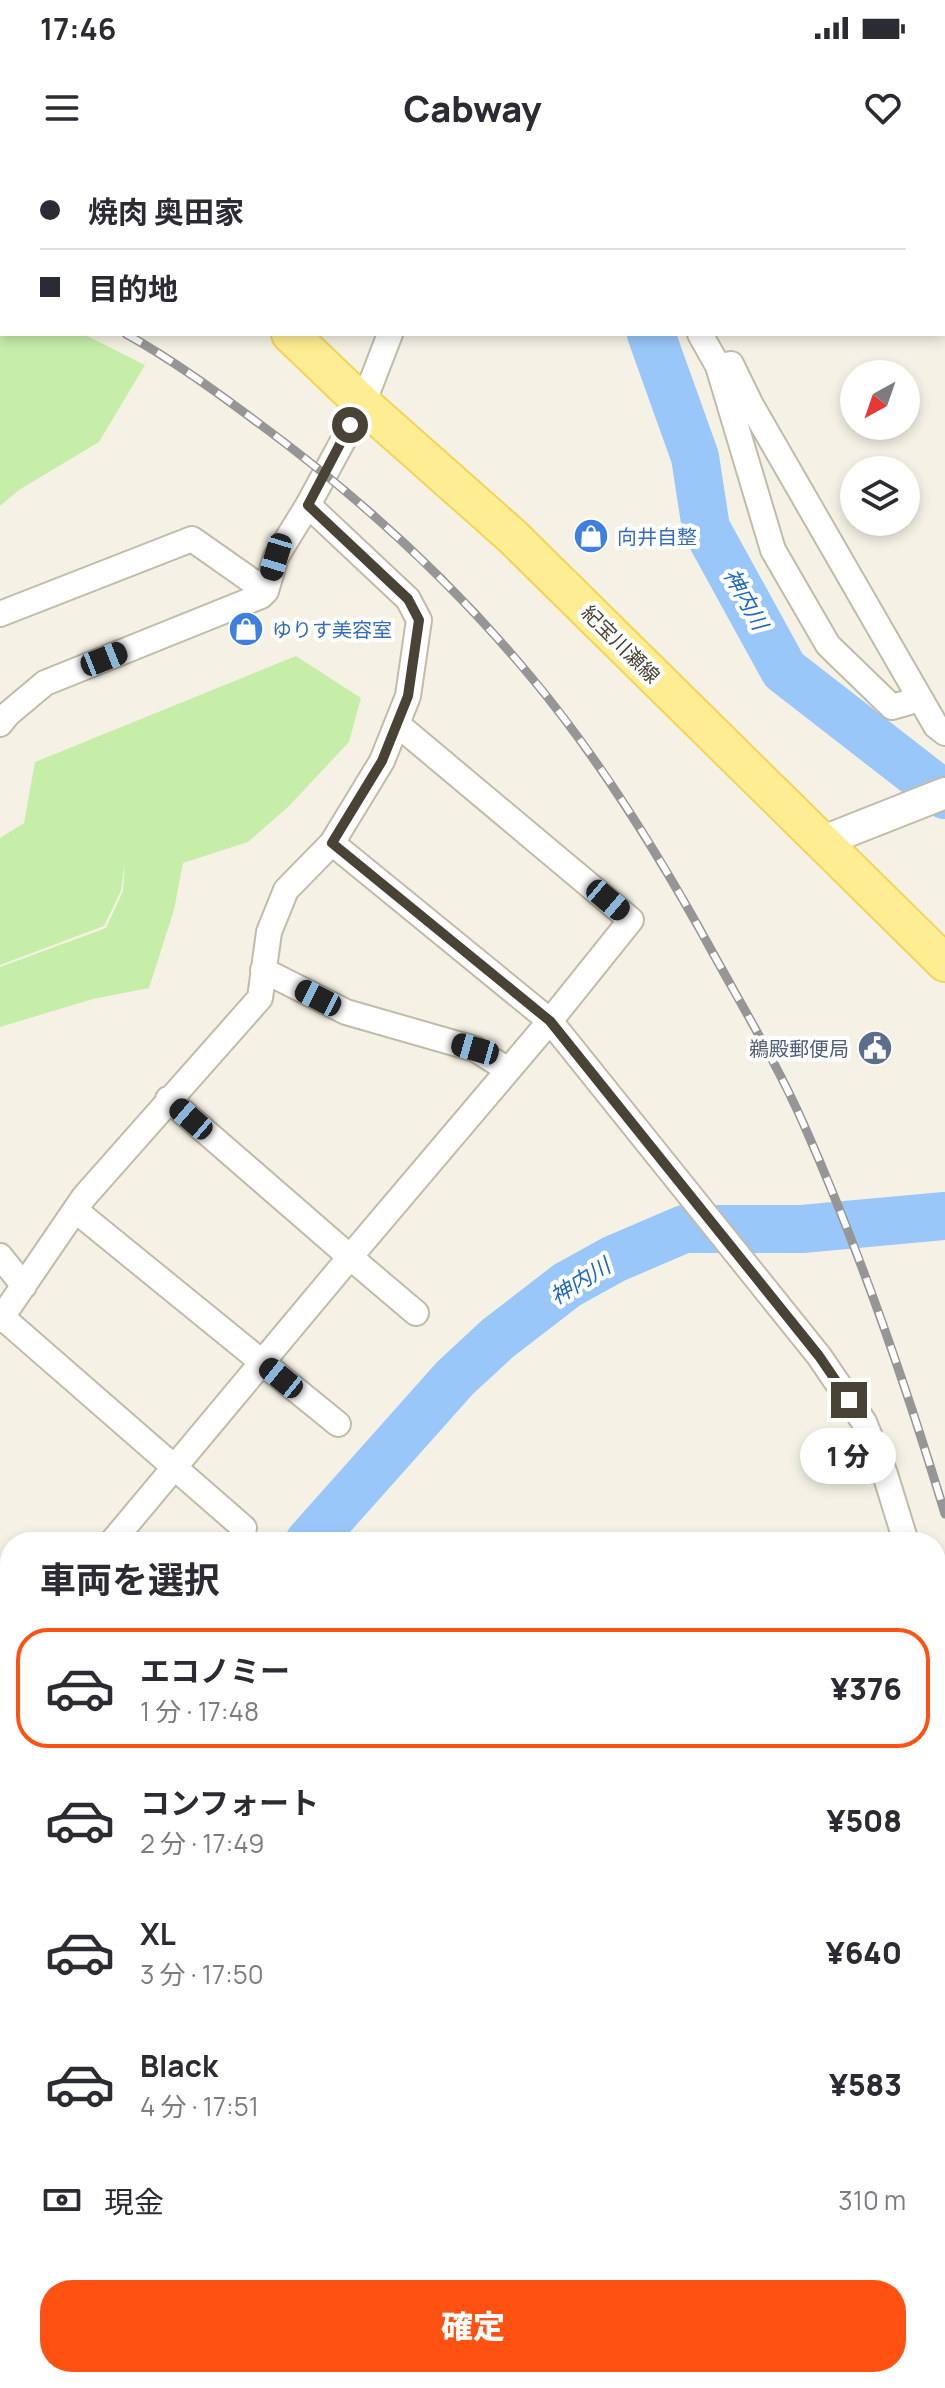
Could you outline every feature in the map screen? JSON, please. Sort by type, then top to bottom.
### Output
[{"type":"main road","name":"紀宝川瀬線","points":[[292,336],[363,404],[512,536],[945,963]]},
{"type":"street","points":[[0,724],[45,683],[261,596],[266,591],[276,557],[363,404],[389,336]]},
{"type":"street","points":[[701,336],[718,366],[773,550],[828,645],[892,707],[920,699]]},
{"type":"street","points":[[718,366],[731,364],[751,405],[920,699],[936,726],[945,733]]},
{"type":"street","points":[[244,1528],[1,1319],[75,1210],[168,1099],[260,998],[269,932],[286,890],[332,843],[382,761],[408,696],[419,620],[408,599],[308,505]]},
{"type":"street","points":[[0,614],[192,539],[266,591]]},
{"type":"street","points":[[120,1532],[550,1021],[631,920],[397,724]]},
{"type":"street","points":[[821,842],[945,793]]},
{"type":"street","points":[[332,843],[550,1021],[819,1356],[864,1422],[885,1474],[903,1532]]},
{"type":"street","points":[[263,970],[346,1012],[475,1049],[508,1070]]},
{"type":"street","points":[[168,1099],[416,1313]]},
{"type":"street","points":[[75,1210],[338,1424]]},
{"type":"street","points":[[0,1256],[24,1286]]},
{"type":"green space","points":[[0,336],[87,336],[145,365],[99,442],[19,490],[0,506]]},
{"type":"green space","points":[[296,656],[361,698],[349,742],[289,806],[248,842],[183,863],[174,910],[149,988],[93,999],[0,1027],[0,967],[106,928],[123,891],[125,861],[121,891],[104,926],[0,965],[0,838],[24,823],[35,762]]},
{"type":"waterway","name":"神内川","points":[[652,336],[695,457],[706,528],[784,670],[945,795]]},
{"type":"waterway","name":"神内川","points":[[318,1532],[455,1378],[497,1339],[567,1285],[614,1259],[684,1229],[802,1229],[945,1216]]},
{"type":"railway","points":[[129,336],[178,366],[261,425],[334,482],[404,543],[501,642],[557,709],[606,777],[694,919],[794,1103],[863,1269],[898,1366],[945,1514]]},
{"type":"place","name":"向井自整","points":[[591,536]]},
{"type":"place","name":"ゆりす美容室","points":[[246,629]]},
{"type":"place","name":"鵜殿郵便局","points":[[875,1048]]},
{"type":"route","points":[[350,425],[308,505],[408,599],[419,620],[408,696],[382,761],[332,843],[550,1021],[819,1356],[849,1400]]}]
